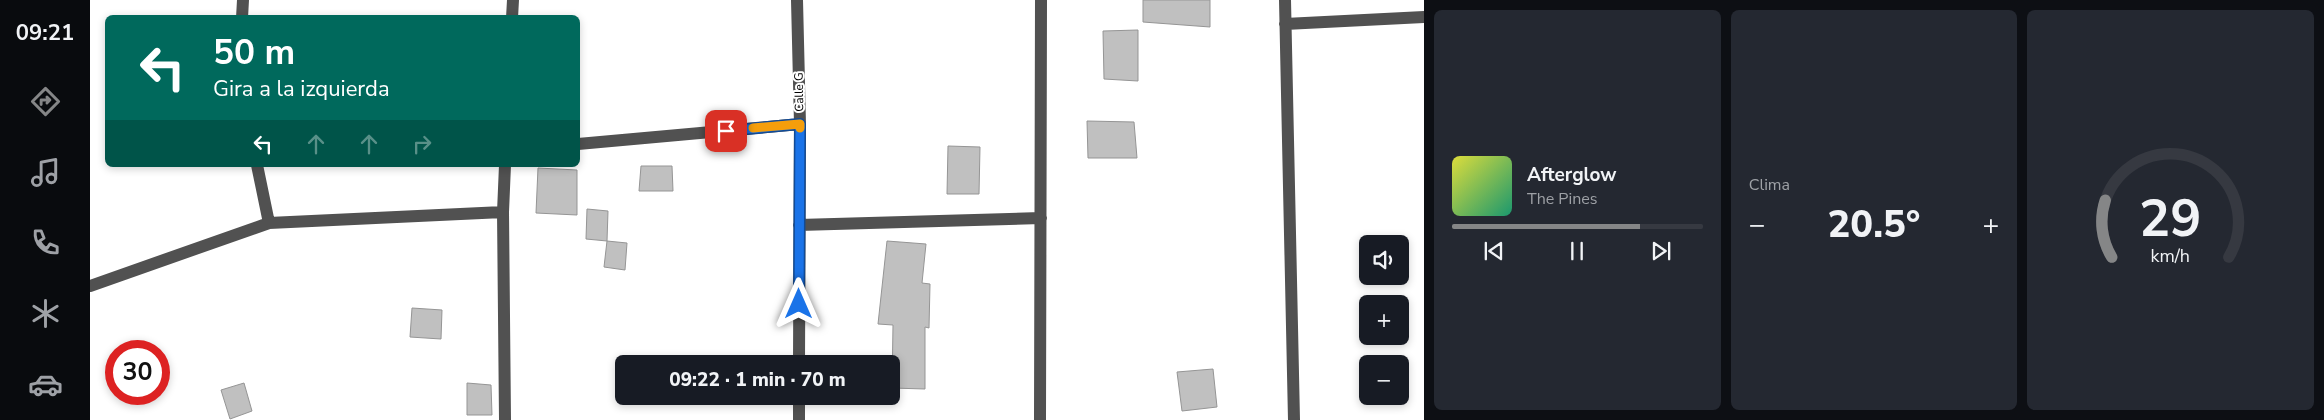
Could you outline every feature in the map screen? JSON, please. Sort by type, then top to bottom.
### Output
[{"type":"street","points":[[242,0],[242,15]]},
{"type":"street","points":[[512,0],[512,15]]},
{"type":"street","name":"Calle G","points":[[797,0],[800,124],[799,355]]},
{"type":"street","points":[[1040,420],[1042,0]]},
{"type":"street","points":[[1285,0],[1294,420]]},
{"type":"street","points":[[1285,24],[1424,17]]},
{"type":"street","points":[[580,144],[800,124]]},
{"type":"street","points":[[257,167],[268,223]]},
{"type":"street","points":[[505,167],[502,212],[505,420]]},
{"type":"street","points":[[90,286],[268,223],[502,212]]},
{"type":"street","points":[[800,226],[1041,218]]},
{"type":"street","points":[[799,405],[799,420]]},
{"type":"building","points":[[1143,0],[1210,0],[1210,27],[1143,22]]},
{"type":"building","points":[[1138,30],[1138,81],[1104,79],[1103,31]]},
{"type":"building","points":[[1087,121],[1134,122],[1137,158],[1088,158]]},
{"type":"building","points":[[948,146],[980,147],[979,194],[947,194]]},
{"type":"building","points":[[641,166],[672,166],[673,191],[639,191]]},
{"type":"building","points":[[538,168],[577,170],[577,215],[536,213]]},
{"type":"building","points":[[587,209],[608,211],[607,241],[586,239]]},
{"type":"building","points":[[607,241],[627,243],[625,270],[604,267]]},
{"type":"building","points":[[887,241],[926,244],[922,283],[930,284],[929,328],[925,327],[925,389],[900,388],[900,355],[893,355],[893,325],[878,324]]},
{"type":"building","points":[[412,308],[442,310],[441,339],[410,337]]},
{"type":"building","points":[[1213,369],[1217,407],[1182,411],[1177,372]]},
{"type":"building","points":[[244,383],[252,411],[230,419],[221,390]]},
{"type":"building","points":[[467,383],[491,385],[492,415],[467,415]]},
{"type":"slow traffic","points":[[753,128],[800,124],[800,128]]},
{"type":"route","points":[[726,131],[800,124],[799,304]]}]
